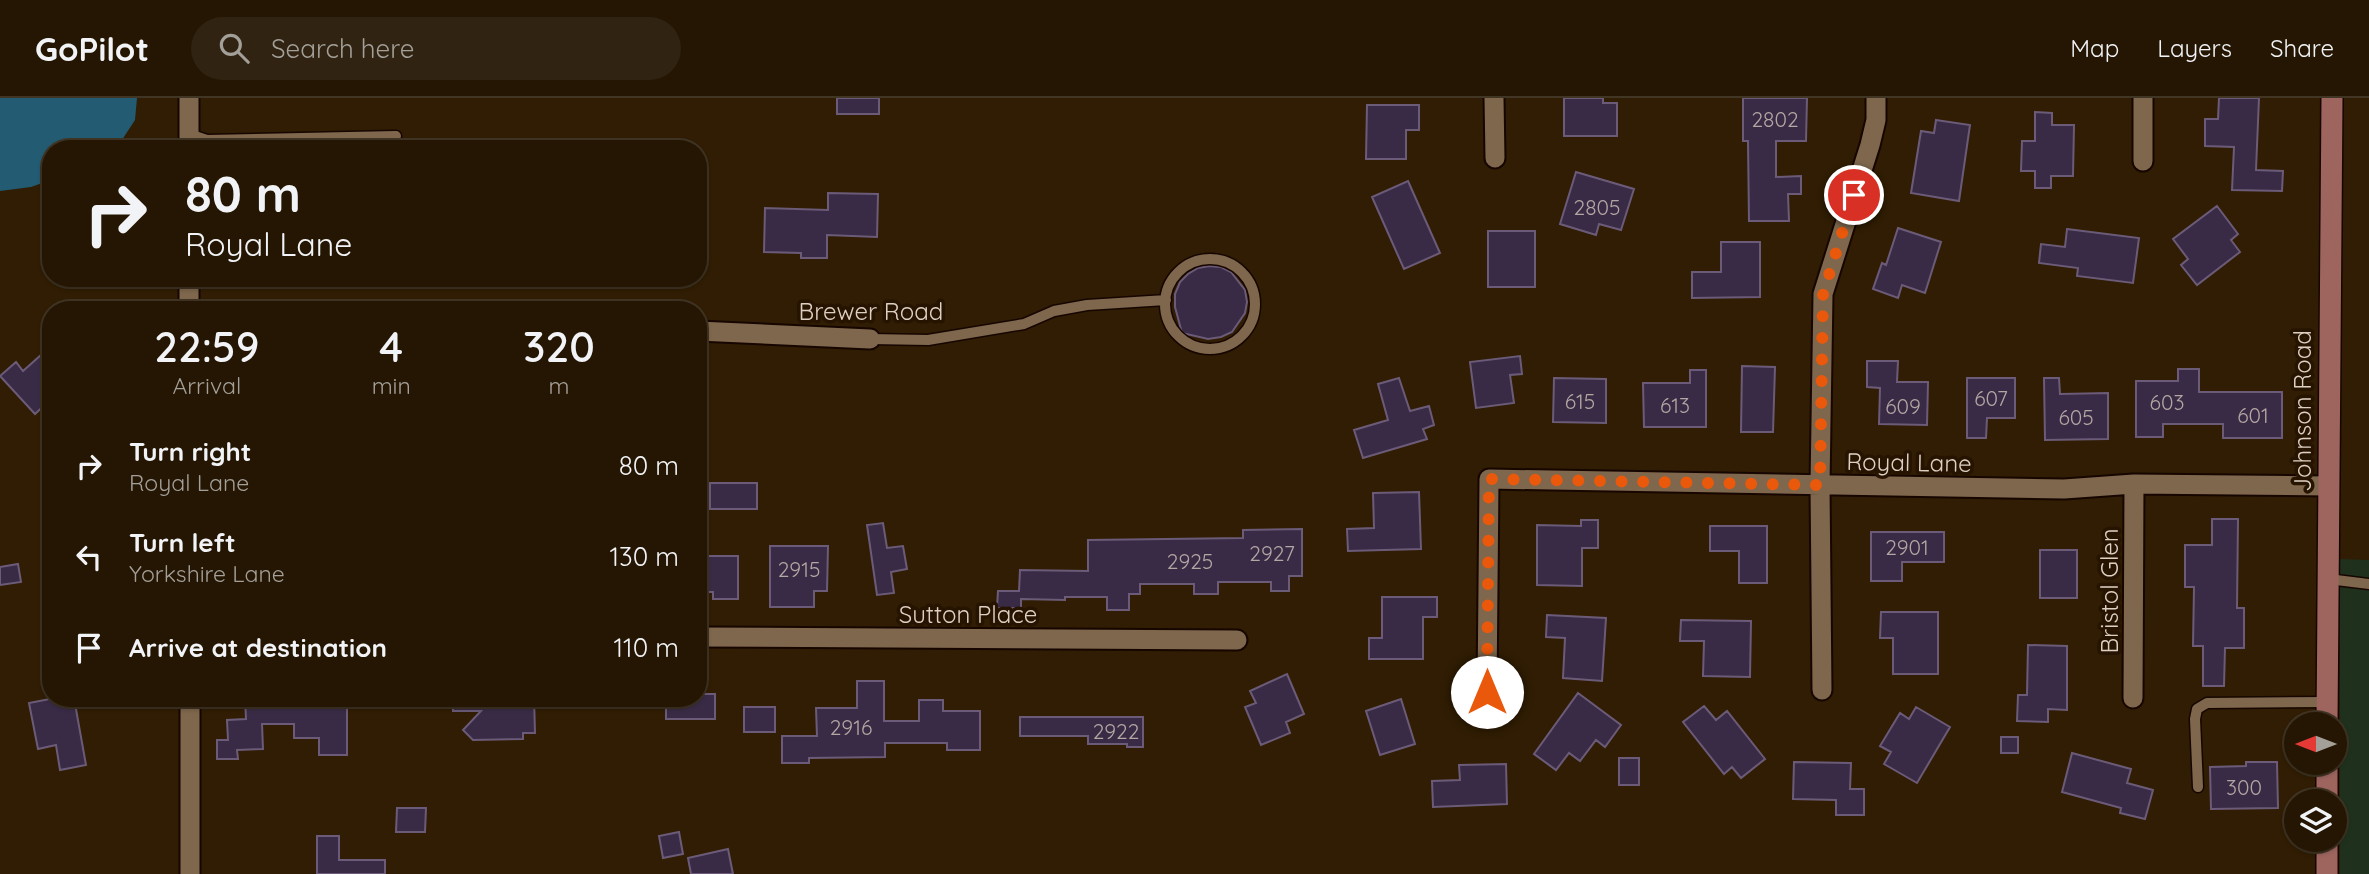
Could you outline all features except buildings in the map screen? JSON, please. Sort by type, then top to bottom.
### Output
[{"type":"street","points":[[189,98],[189,140]]},
{"type":"street","points":[[1494,98],[1495,158]]},
{"type":"street","points":[[1822,690],[1820,485],[1823,294],[1870,145],[1876,120],[1876,98]]},
{"type":"street","points":[[2143,98],[2143,161]]},
{"type":"street","name":"Johnson Road","points":[[2328,712],[2332,98]]},
{"type":"street","name":"Brewer Road","points":[[707,331],[870,339]]},
{"type":"street","name":"Royal Lane","points":[[1487,692],[1489,479],[2064,489],[2134,484],[2328,486]]},
{"type":"street","name":"Bristol Glen","points":[[2133,698],[2134,484]]},
{"type":"street","name":"Sutton Place","points":[[707,637],[1237,640]]},
{"type":"street","points":[[190,707],[190,874]]},
{"type":"street","points":[[2328,852],[2328,874]]},
{"type":"lane","points":[[245,140],[396,136]]},
{"type":"lane","points":[[1223,260],[1236,267],[1247,278],[1253,291],[1255,306],[1245,333],[1233,343],[1220,348],[1205,349],[1191,345],[1179,336],[1170,324],[1166,300],[1171,281],[1181,270],[1194,262],[1223,260]]},
{"type":"lane","name":"Brewer Road","points":[[870,339],[928,340],[1024,324],[1054,311],[1087,305],[1166,300]]},
{"type":"lane","points":[[2327,579],[2369,584]]},
{"type":"lane","points":[[2198,787],[2195,719],[2197,709],[2207,703],[2328,702]]},
{"type":"green space","points":[[2340,559],[2369,560],[2369,874],[2340,874],[2340,852],[2347,852],[2347,789],[2340,789],[2340,775],[2347,775],[2347,712],[2340,712]]},
{"type":"water","points":[[0,98],[137,98],[135,120],[122,140],[42,140],[42,183],[0,191]]},
{"type":"route","points":[[1487,692],[1489,479],[1820,485],[1823,294],[1854,195]]}]
